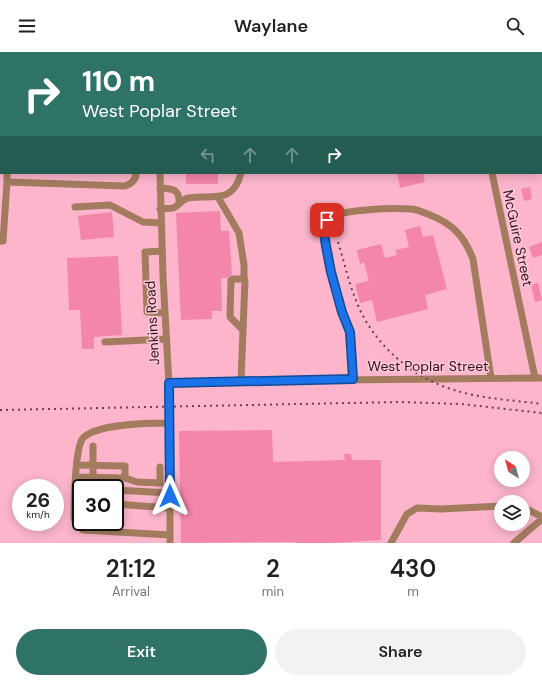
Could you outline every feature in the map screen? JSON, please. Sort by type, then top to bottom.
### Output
[{"type":"street","points":[[0,241],[3,241],[7,174]]},
{"type":"street","points":[[7,182],[125,186],[132,184],[136,174]]},
{"type":"street","name":"Jenkins Road","points":[[160,174],[164,313],[169,383],[170,543]]},
{"type":"street","points":[[160,208],[173,208],[187,198],[218,198],[233,189],[238,183],[241,174]]},
{"type":"street","name":"McGuire Street","points":[[492,174],[538,378]]},
{"type":"street","points":[[160,188],[169,188],[177,192],[179,196],[179,204]]},
{"type":"street","points":[[218,198],[239,233],[244,265],[245,280],[241,381]]},
{"type":"street","points":[[74,207],[110,205],[143,222],[161,222]]},
{"type":"street","points":[[353,379],[350,332],[342,312],[331,272],[324,233],[325,226],[327,220],[340,213],[397,208],[415,209],[439,219],[453,228],[468,246],[473,259],[491,378]]},
{"type":"street","points":[[162,251],[145,252],[148,312],[164,313]]},
{"type":"street","points":[[243,330],[230,317],[231,280],[244,279]]},
{"type":"street","points":[[105,342],[166,339]]},
{"type":"street","name":"West Poplar Street","points":[[169,383],[353,379],[538,378]]},
{"type":"street","points":[[160,467],[160,483],[137,482],[124,478],[76,477],[78,456],[82,439],[91,432],[137,424],[170,423]]},
{"type":"street","points":[[93,446],[93,477]]},
{"type":"street","points":[[77,465],[125,466],[124,478]]},
{"type":"street","points":[[124,490],[170,493]]},
{"type":"street","points":[[124,505],[170,508]]},
{"type":"street","points":[[390,543],[407,514],[417,508],[441,509],[494,506]]},
{"type":"street","points":[[514,543],[542,518],[530,511]]},
{"type":"street","points":[[100,531],[170,535]]},
{"type":"building","points":[[186,174],[218,174],[218,184],[186,184]]},
{"type":"building","points":[[397,174],[423,174],[425,182],[400,188]]},
{"type":"building","points":[[530,187],[532,199],[524,201],[521,189]]},
{"type":"building","points":[[220,211],[221,231],[229,231],[232,274],[227,278],[221,278],[222,311],[212,311],[212,319],[181,320],[176,213]]},
{"type":"building","points":[[112,212],[114,237],[81,240],[78,216]]},
{"type":"building","points":[[420,226],[423,237],[433,235],[447,289],[425,295],[428,309],[377,322],[372,300],[360,303],[355,284],[369,281],[364,262],[360,264],[357,250],[381,244],[385,258],[397,255],[395,250],[409,247],[405,230]]},
{"type":"building","points":[[542,242],[542,255],[533,258],[529,247]]},
{"type":"building","points":[[118,256],[122,335],[94,337],[94,349],[82,349],[80,310],[69,310],[67,258]]},
{"type":"building","points":[[538,283],[542,300],[535,302],[531,285]]},
{"type":"building","points":[[272,430],[273,462],[345,460],[344,454],[351,454],[352,460],[381,460],[381,540],[333,543],[181,543],[179,431]]},
{"type":"railway","points":[[338,242],[355,298],[362,314],[371,329],[394,356],[422,376],[454,390],[487,397],[542,404]]},
{"type":"railway","points":[[0,410],[400,402],[461,404],[542,413]]},
{"type":"route","points":[[170,496],[169,383],[353,379],[352,342],[349,327],[342,312],[331,272],[326,246],[324,233],[327,220]]}]
